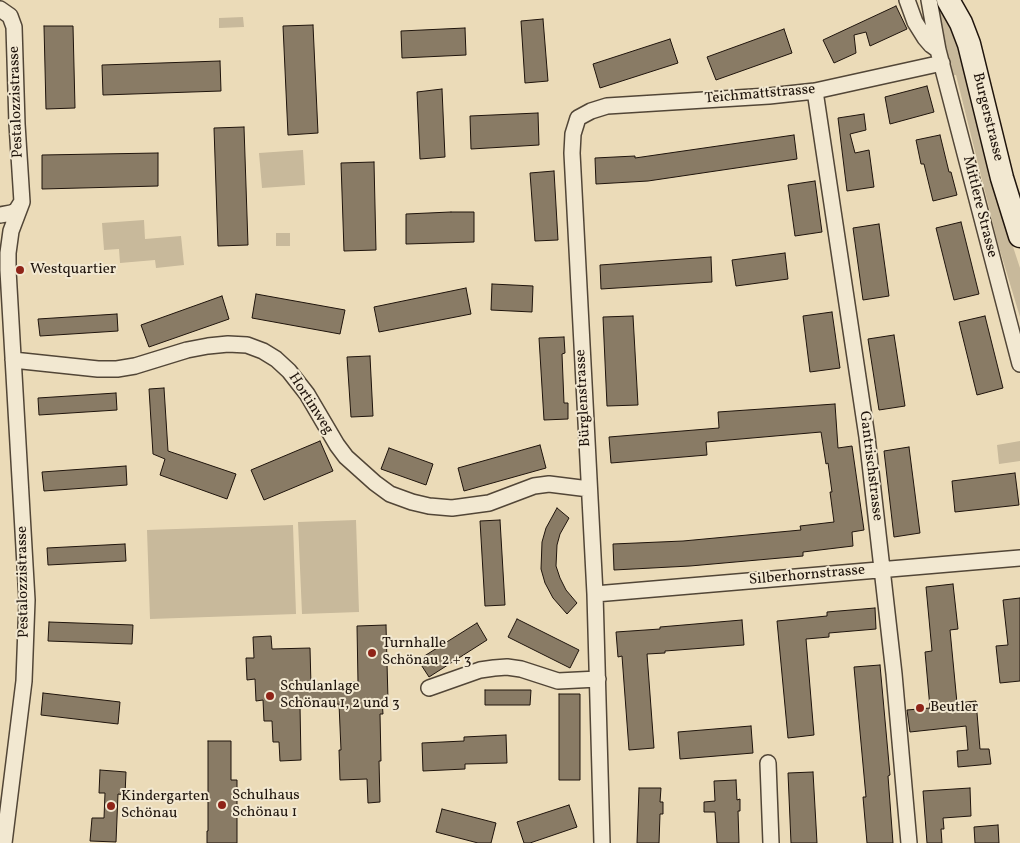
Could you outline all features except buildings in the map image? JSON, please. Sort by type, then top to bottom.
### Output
[{"type":"main road","name":"Burgerstrasse","points":[[948,0],[961,23],[969,44],[1002,178],[1020,236]]},
{"type":"street","name":"Mittlere Strasse","points":[[907,0],[925,38],[940,56]]},
{"type":"street","name":"Mittlere Strasse","points":[[929,0],[940,56],[1020,364]]},
{"type":"street","name":"Pestalozzistrasse","points":[[0,9],[10,16],[14,27],[22,202],[4,248],[6,320],[13,360],[26,565],[24,680],[4,843]]},
{"type":"street","name":"Teichmattstrasse","points":[[578,118],[590,111],[607,106],[751,98],[815,91],[940,56]]},
{"type":"street","name":"Gantrischstrasse","points":[[815,91],[867,437],[883,570],[909,843]]},
{"type":"street","name":"Bürglenstrasse","points":[[578,118],[573,134],[572,153],[595,594],[602,843]]},
{"type":"street","points":[[0,215],[11,213],[22,202]]},
{"type":"street","name":"Hortinweg","points":[[13,360],[98,369],[117,369],[136,366],[187,350],[208,346],[228,344],[247,346],[263,351],[276,359],[289,371],[307,394],[346,457],[375,484],[390,494],[420,504],[452,508],[489,503],[534,486],[549,484],[589,488]]},
{"type":"street","name":"Silberhornstrasse","points":[[595,594],[1020,558]]},
{"type":"street","points":[[429,688],[480,670],[507,667],[521,669],[558,681],[598,679]]},
{"type":"street","points":[[768,763],[771,843]]},
{"type":"shaded area","points":[[937,7],[954,32],[993,186],[1020,268],[1020,317],[998,244],[956,75],[951,76]]},
{"type":"shaded area","points":[[243,17],[244,27],[219,28],[219,18]]},
{"type":"shaded area","points":[[303,150],[305,185],[262,188],[259,153]]},
{"type":"shaded area","points":[[144,220],[145,239],[181,236],[184,265],[156,268],[155,260],[120,263],[119,249],[104,250],[102,223]]},
{"type":"shaded area","points":[[276,233],[290,233],[290,246],[276,246]]},
{"type":"shaded area","points":[[1020,441],[1020,461],[999,464],[997,445]]},
{"type":"shaded area","points":[[356,520],[359,612],[302,614],[298,522]]},
{"type":"shaded area","points":[[293,525],[296,614],[150,619],[147,530]]},
{"type":"place","name":"Westquartier","points":[[20,270]]},
{"type":"place","name":"Turnhalle Schönau 2 + 3","points":[[372,653]]},
{"type":"place","name":"Schulanlage Schönau 1, 2 und 3","points":[[270,696]]},
{"type":"place","name":"Beutler","points":[[920,708]]},
{"type":"place","name":"Schulhaus Schönau 1","points":[[222,805]]},
{"type":"place","name":"Kindergarten Schönau","points":[[111,806]]}]
